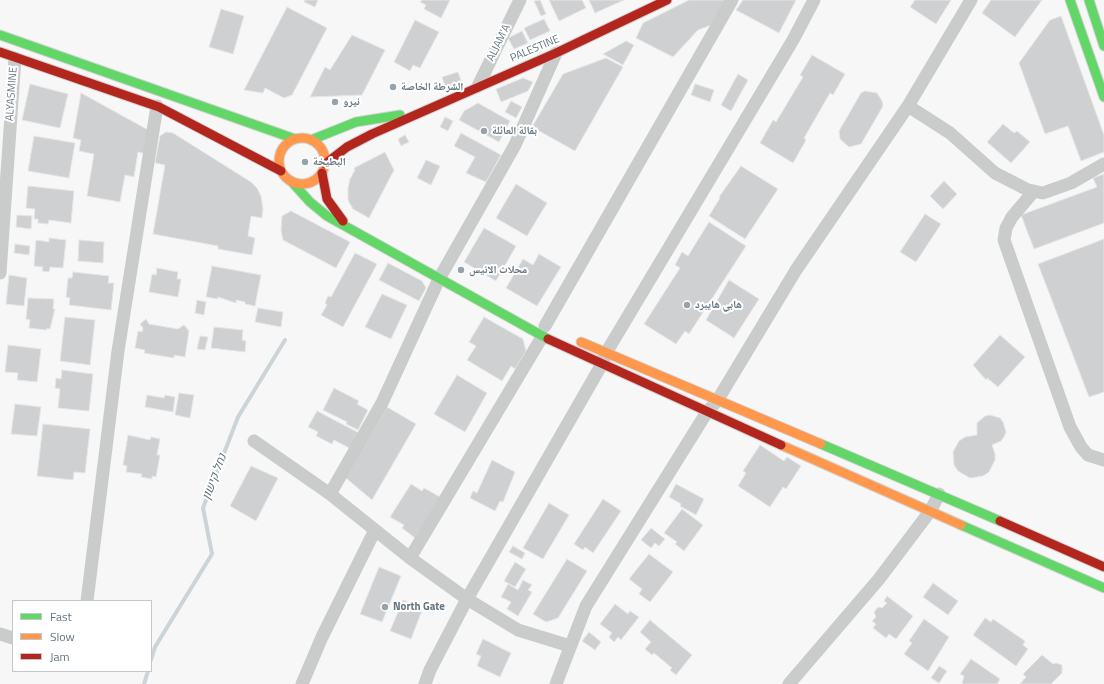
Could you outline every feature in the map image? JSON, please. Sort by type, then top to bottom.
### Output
[{"type":"street","name":"ALJAM'A","points":[[478,86],[520,0]]},
{"type":"street","points":[[410,558],[546,331],[732,0]]},
{"type":"street","points":[[425,684],[430,670],[467,599],[604,359],[793,40],[814,0]]},
{"type":"street","points":[[556,684],[586,606],[707,412],[717,401],[796,270],[908,106],[971,0]]},
{"type":"street","points":[[1070,0],[1104,97]]},
{"type":"street","points":[[1089,0],[1104,46]]},
{"type":"street","name":"PALESTINE","points":[[325,164],[347,147],[410,115],[556,53],[664,1]]},
{"type":"street","points":[[0,35],[295,139],[311,140],[356,122],[394,114],[410,115]]},
{"type":"street","points":[[0,52],[157,106],[281,171],[310,202],[327,216],[439,279],[487,304],[604,359],[707,412],[1104,588]]},
{"type":"street","points":[[330,494],[382,403],[439,279],[515,145],[556,53]]},
{"type":"street","name":"ALYASMINE","points":[[0,273],[15,58]]},
{"type":"street","points":[[87,600],[118,351],[157,106]]},
{"type":"street","points":[[908,106],[950,133],[995,173],[1012,183],[1034,191],[1043,193],[1070,183],[1104,164]]},
{"type":"street","points":[[281,171],[280,155],[288,143],[295,139]]},
{"type":"street","points":[[291,182],[306,184],[313,182],[322,173],[325,164],[322,150],[311,140]]},
{"type":"street","points":[[322,173],[327,199],[334,210],[349,227]]},
{"type":"street","points":[[1034,191],[1012,217],[1006,228],[1004,240],[1070,427],[1081,447],[1088,455],[1104,460]]},
{"type":"street","points":[[572,338],[604,359],[717,401],[939,494],[1104,567]]},
{"type":"street","points":[[254,441],[330,494],[410,558],[467,599],[518,630],[570,646]]},
{"type":"street","points":[[789,684],[878,579],[931,510],[939,494]]},
{"type":"street","points":[[302,684],[322,637],[375,530]]},
{"type":"street","points":[[0,634],[12,638]]},
{"type":"building","points":[[305,0],[318,0],[315,7],[304,2]]},
{"type":"building","points":[[422,0],[450,0],[441,18],[424,9],[426,5],[420,2]]},
{"type":"building","points":[[540,0],[546,14],[541,16],[534,1]]},
{"type":"building","points":[[549,0],[582,0],[586,8],[559,21]]},
{"type":"building","points":[[589,0],[624,0],[595,13]]},
{"type":"building","points":[[689,0],[726,0],[719,22],[698,30],[673,57],[636,38],[643,23]]},
{"type":"building","points":[[743,0],[796,0],[779,33],[736,10]]},
{"type":"building","points":[[915,0],[951,0],[936,24],[910,7]]},
{"type":"building","points":[[991,0],[1042,0],[1015,37],[982,13]]},
{"type":"building","points":[[287,7],[327,28],[292,95],[284,98],[265,88],[263,93],[244,90]]},
{"type":"building","points":[[221,9],[244,16],[233,54],[209,47]]},
{"type":"building","points":[[1061,16],[1104,135],[1104,152],[1081,161],[1068,126],[1045,134],[1019,63],[1050,20]]},
{"type":"building","points":[[544,19],[550,31],[530,40],[524,28]]},
{"type":"building","points":[[415,20],[439,32],[420,68],[413,65],[410,71],[394,62]]},
{"type":"building","points":[[522,31],[528,43],[514,49],[508,38]]},
{"type":"building","points":[[352,35],[385,50],[362,95],[310,97],[325,67],[330,70]]},
{"type":"building","points":[[626,41],[634,45],[623,65],[603,54]]},
{"type":"building","points":[[812,55],[845,74],[833,95],[830,93],[804,138],[806,140],[793,163],[760,143],[773,120],[776,122],[803,77],[800,75]]},
{"type":"building","points":[[606,58],[623,67],[575,151],[532,127],[563,74]]},
{"type":"building","points":[[458,72],[462,83],[446,89],[442,77]]},
{"type":"building","points":[[738,74],[748,80],[731,111],[721,105]]},
{"type":"building","points":[[523,78],[533,82],[528,91],[501,102],[496,89]]},
{"type":"building","points":[[30,84],[68,94],[60,128],[22,120]]},
{"type":"building","points":[[695,84],[714,90],[710,102],[691,95]]},
{"type":"building","points":[[865,91],[877,93],[883,106],[861,144],[849,147],[840,139],[839,131],[861,93]]},
{"type":"building","points":[[81,93],[150,131],[146,154],[138,152],[134,177],[125,175],[120,202],[87,196],[94,154],[79,151],[81,140],[73,138]]},
{"type":"building","points":[[511,101],[522,107],[516,118],[505,112]]},
{"type":"building","points":[[478,103],[510,121],[499,142],[459,120],[464,111]]},
{"type":"building","points":[[445,117],[453,121],[448,131],[440,127]]},
{"type":"building","points":[[1003,124],[1014,133],[1017,131],[1030,142],[1011,163],[987,142]]},
{"type":"building","points":[[166,132],[173,133],[251,182],[257,188],[261,196],[263,209],[262,218],[251,216],[248,236],[255,238],[252,255],[218,249],[218,246],[153,234],[165,165],[155,163],[160,136]]},
{"type":"building","points":[[461,133],[501,155],[486,182],[466,173],[475,157],[454,146]]},
{"type":"building","points":[[405,135],[409,142],[401,146],[398,139]]},
{"type":"building","points":[[34,136],[75,143],[69,178],[28,171]]},
{"type":"building","points":[[385,152],[394,170],[369,218],[353,209],[348,200],[350,179],[355,170],[354,168]]},
{"type":"building","points":[[426,160],[440,166],[431,185],[417,178]]},
{"type":"building","points":[[741,166],[778,189],[745,239],[709,216],[720,198],[719,197]]},
{"type":"building","points":[[1104,174],[1104,223],[1034,249],[1021,215],[1097,187],[1093,178]]},
{"type":"building","points":[[944,181],[957,194],[943,209],[930,196]]},
{"type":"building","points":[[516,184],[547,203],[527,236],[496,218]]},
{"type":"building","points":[[28,186],[74,191],[71,223],[49,220],[48,224],[38,223],[38,219],[34,219],[35,209],[26,208]]},
{"type":"building","points":[[291,211],[350,242],[336,268],[283,240],[281,230],[282,216]]},
{"type":"building","points":[[925,214],[941,224],[916,262],[900,252]]},
{"type":"building","points":[[17,215],[32,216],[31,229],[16,227]]},
{"type":"building","points":[[709,222],[746,246],[689,334],[685,331],[676,344],[644,324],[680,268],[675,265],[682,252],[688,256]]},
{"type":"building","points":[[484,228],[516,246],[496,281],[464,262]]},
{"type":"building","points":[[49,238],[66,240],[63,268],[50,267],[49,272],[42,271],[43,267],[34,266],[36,240],[49,242]]},
{"type":"building","points":[[1104,239],[1104,392],[1089,397],[1038,264]]},
{"type":"building","points":[[79,240],[104,242],[103,263],[78,261]]},
{"type":"building","points":[[15,244],[30,246],[29,255],[14,253]]},
{"type":"building","points":[[355,253],[377,264],[343,327],[321,315],[327,305],[325,303],[328,296],[331,297]]},
{"type":"building","points":[[539,254],[561,267],[537,306],[506,288],[523,259],[533,265]]},
{"type":"building","points":[[388,263],[422,281],[426,288],[419,301],[379,280]]},
{"type":"building","points":[[212,266],[261,275],[255,306],[236,300],[236,303],[218,297],[218,299],[206,297]]},
{"type":"building","points":[[157,268],[178,272],[177,279],[181,279],[178,297],[149,292],[152,274],[156,275]]},
{"type":"building","points":[[73,272],[109,276],[108,283],[114,283],[111,310],[69,305],[70,298],[66,297],[68,278],[72,278]]},
{"type":"building","points":[[9,275],[27,278],[24,306],[6,304]]},
{"type":"building","points":[[729,280],[759,299],[734,338],[706,320]]},
{"type":"building","points":[[382,294],[407,305],[391,339],[365,327]]},
{"type":"building","points":[[28,298],[54,299],[53,309],[55,309],[50,329],[29,328],[30,320],[26,319]]},
{"type":"building","points":[[197,300],[206,302],[204,315],[195,313]]},
{"type":"building","points":[[258,308],[283,312],[281,327],[255,322]]},
{"type":"building","points":[[65,317],[95,320],[90,365],[60,361]]},
{"type":"building","points":[[484,317],[523,339],[526,351],[515,369],[511,366],[502,381],[467,360],[476,346],[469,342]]},
{"type":"building","points":[[146,319],[149,324],[178,329],[184,325],[189,331],[185,357],[174,355],[174,358],[144,353],[145,350],[135,348],[138,331],[142,332],[143,328],[140,324]]},
{"type":"building","points":[[214,327],[243,330],[242,340],[246,341],[245,352],[211,348]]},
{"type":"building","points":[[1000,335],[1025,357],[998,387],[987,378],[986,380],[973,365]]},
{"type":"building","points":[[200,336],[208,337],[205,350],[197,349]]},
{"type":"building","points":[[8,345],[41,349],[37,382],[17,380],[18,373],[5,372]]},
{"type":"building","points":[[62,370],[93,374],[89,411],[58,408],[60,389],[55,388],[56,378],[61,379]]},
{"type":"building","points":[[457,375],[487,393],[465,432],[434,414]]},
{"type":"building","points":[[334,388],[359,401],[357,404],[368,410],[358,430],[346,424],[347,422],[323,410]]},
{"type":"building","points":[[179,393],[194,395],[190,418],[175,415]]},
{"type":"building","points":[[147,395],[164,398],[165,395],[175,397],[173,412],[145,407]]},
{"type":"building","points":[[15,404],[41,407],[37,436],[11,434]]},
{"type":"building","points":[[387,407],[416,424],[372,500],[346,478]]},
{"type":"building","points":[[317,411],[359,433],[351,449],[334,440],[332,444],[316,436],[318,432],[308,427]]},
{"type":"building","points":[[990,415],[1000,418],[1006,432],[1001,441],[992,445],[995,460],[989,472],[983,476],[970,478],[958,471],[954,465],[953,452],[959,441],[965,437],[977,435],[977,423],[985,416]]},
{"type":"building","points":[[43,424],[90,429],[85,473],[74,472],[73,480],[37,476]]},
{"type":"building","points":[[128,435],[150,440],[151,437],[160,439],[157,455],[160,455],[156,477],[152,476],[152,479],[141,477],[142,474],[126,472],[127,466],[123,465]]},
{"type":"building","points":[[760,445],[784,461],[787,457],[801,466],[786,489],[783,487],[770,507],[738,486],[746,473],[743,471]]},
{"type":"building","points":[[492,460],[515,472],[503,502],[500,501],[495,511],[470,498],[473,491],[477,493]]},
{"type":"building","points":[[251,466],[278,478],[256,521],[230,506]]},
{"type":"building","points":[[411,484],[422,491],[424,488],[440,497],[415,538],[402,528],[404,525],[390,517]]},
{"type":"building","points":[[676,484],[704,499],[696,515],[680,506],[681,504],[669,497]]},
{"type":"building","points":[[603,499],[621,511],[593,553],[585,547],[583,550],[574,544]]},
{"type":"building","points":[[549,503],[569,515],[543,559],[523,548]]},
{"type":"building","points":[[682,509],[703,525],[684,551],[675,544],[677,542],[664,533]]},
{"type":"building","points":[[651,528],[665,539],[659,546],[655,543],[651,548],[641,540]]},
{"type":"building","points":[[513,546],[525,553],[522,559],[509,552]]},
{"type":"building","points":[[649,554],[673,572],[650,602],[639,594],[642,589],[629,579]]},
{"type":"building","points":[[567,559],[587,571],[558,618],[546,622],[533,614]]},
{"type":"building","points":[[515,562],[526,569],[515,587],[504,581]]},
{"type":"building","points":[[379,567],[401,576],[382,622],[360,614]]},
{"type":"building","points":[[523,580],[532,585],[528,590],[532,592],[518,616],[507,609],[511,602],[501,597],[508,584],[518,590]]},
{"type":"building","points":[[933,583],[958,601],[948,615],[923,597]]},
{"type":"building","points":[[887,596],[913,616],[896,639],[889,634],[886,638],[873,628],[876,624],[872,621],[876,617],[874,612],[878,607],[882,608],[887,603],[884,601]]},
{"type":"building","points":[[403,600],[423,608],[411,639],[390,631]]},
{"type":"building","points":[[615,604],[628,614],[630,611],[639,617],[621,640],[618,637],[614,642],[609,637],[612,633],[600,624]]},
{"type":"building","points":[[985,618],[991,622],[993,619],[1025,641],[1023,645],[1028,649],[1016,666],[973,635]]},
{"type":"building","points":[[924,619],[949,637],[928,671],[904,654],[912,643],[909,641]]},
{"type":"building","points":[[650,620],[692,655],[676,675],[670,670],[672,668],[654,653],[652,655],[645,649],[651,642],[640,632]]},
{"type":"building","points":[[589,632],[601,642],[595,650],[582,641]]},
{"type":"building","points":[[483,639],[511,653],[500,677],[477,666],[481,656],[476,654]]},
{"type":"building","points":[[1042,655],[1053,664],[1056,663],[1062,665],[1062,673],[1051,684],[1020,684],[1026,677],[1023,674]]},
{"type":"building","points":[[971,659],[1000,679],[997,684],[962,684],[964,676],[960,674]]},
{"type":"building","points":[[939,666],[947,671],[939,683],[931,678]]},
{"type":"waterway","name":"נחל קישון","points":[[152,657],[155,647],[212,554],[203,508],[238,417],[285,340]]},
{"type":"waterway","name":"נחל קישון","points":[[144,684],[148,672]]},
{"type":"traffic: fast","points":[[1070,0],[1104,97]]},
{"type":"traffic: fast","points":[[1089,0],[1104,46]]},
{"type":"traffic: fast","points":[[0,35],[295,139]]},
{"type":"traffic: fast","points":[[311,140],[356,122],[400,115]]},
{"type":"traffic: fast","points":[[291,181],[310,202],[327,216],[548,339]]},
{"type":"traffic: fast","points":[[821,444],[1000,521]]},
{"type":"traffic: fast","points":[[961,525],[1104,588]]},
{"type":"traffic: slow","points":[[302,138],[315,142],[321,148],[325,161],[321,174],[315,180],[302,184],[289,180],[283,174],[279,161],[283,148],[289,142],[302,138]]},
{"type":"traffic: slow","points":[[581,342],[821,444]]},
{"type":"traffic: slow","points":[[781,445],[961,525]]},
{"type":"traffic: jam","points":[[325,164],[347,147],[372,134],[556,53],[667,0]]},
{"type":"traffic: jam","points":[[0,52],[159,107],[281,171]]},
{"type":"traffic: jam","points":[[322,173],[327,199],[343,221]]},
{"type":"traffic: jam","points":[[548,339],[781,445]]},
{"type":"traffic: jam","points":[[1000,521],[1104,567]]},
{"type":"place","name":"الشرطة الخاصة","points":[[393,87]]},
{"type":"place","name":"نيرو","points":[[335,102]]},
{"type":"place","name":"بقالة العائلة","points":[[484,131]]},
{"type":"place","name":"البطيخة","points":[[305,162]]},
{"type":"place","name":"محلات الانيس","points":[[461,270]]},
{"type":"place","name":"هابي هايبرد","points":[[687,305]]},
{"type":"place","name":"North Gate","points":[[385,607]]}]
